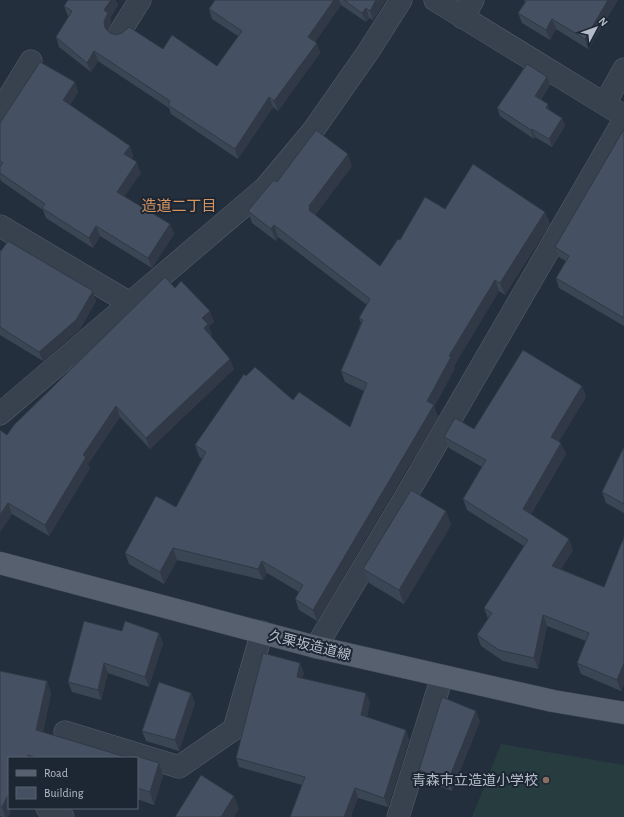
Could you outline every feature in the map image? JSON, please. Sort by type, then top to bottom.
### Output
[{"type":"main road","name":"久栗坂造道線","points":[[0,562],[316,647],[553,701],[624,713]]},
{"type":"street","points":[[120,32],[140,0]]},
{"type":"street","points":[[0,414],[128,302],[266,187],[312,132],[368,52],[401,0]]},
{"type":"street","points":[[435,0],[468,9],[624,116]]},
{"type":"street","points":[[0,112],[31,61]]},
{"type":"street","points":[[605,103],[624,69]]},
{"type":"street","points":[[316,647],[416,479],[624,120]]},
{"type":"street","points":[[0,226],[128,302]]},
{"type":"street","points":[[65,732],[179,767],[234,729],[262,632]]},
{"type":"street","points":[[398,817],[442,676]]},
{"type":"street","points":[[49,809],[63,817]]},
{"type":"green space","name":"青森市立造道小学校","points":[[501,744],[624,765],[624,817],[472,817]]},
{"type":"building","points":[[68,0],[111,0],[104,10],[108,13],[104,21],[105,28],[110,33],[116,35],[122,33],[129,27],[163,49],[172,35],[217,66],[242,31],[209,9],[215,0],[334,0],[308,37],[317,43],[274,101],[269,97],[235,149],[168,105],[170,101],[94,51],[87,63],[56,37],[72,11],[64,6]]},
{"type":"building","points":[[344,0],[376,0],[370,11],[366,8],[362,13]]},
{"type":"building","points":[[527,0],[608,0],[585,39],[552,19],[546,30],[518,13]]},
{"type":"building","points":[[40,62],[75,82],[63,100],[130,146],[124,154],[137,162],[117,192],[170,224],[148,258],[96,226],[89,238],[42,208],[45,204],[0,173],[0,167],[3,163],[0,161],[0,123]]},
{"type":"building","points":[[527,64],[547,77],[535,96],[548,104],[546,108],[562,118],[549,139],[532,129],[531,130],[497,108]]},
{"type":"building","points":[[624,129],[624,318],[556,278],[569,256],[555,247]]},
{"type":"building","points":[[316,130],[348,154],[309,206],[309,210],[380,266],[398,239],[400,240],[425,197],[445,209],[473,164],[545,212],[500,283],[495,280],[449,356],[451,357],[427,401],[434,405],[313,610],[295,599],[303,585],[262,561],[258,569],[173,548],[160,572],[125,553],[156,496],[176,507],[206,452],[195,445],[244,374],[246,376],[255,367],[293,400],[299,392],[350,427],[367,383],[341,371],[363,320],[359,318],[370,299],[274,225],[271,229],[248,211],[274,180],[277,182]]},
{"type":"building","points":[[8,241],[93,291],[76,320],[39,352],[0,327],[0,250],[1,251]]},
{"type":"building","points":[[165,277],[175,288],[181,281],[210,311],[202,318],[208,324],[204,328],[230,359],[146,438],[116,406],[83,455],[86,457],[45,525],[8,503],[0,515],[0,430],[7,435],[14,425]]},
{"type":"building","points":[[523,350],[582,386],[551,437],[561,443],[523,509],[569,539],[552,566],[604,587],[624,537],[624,663],[617,680],[577,663],[589,633],[543,615],[534,658],[499,650],[477,635],[492,613],[484,608],[528,540],[463,499],[486,460],[444,437],[455,418],[474,429]]},
{"type":"building","points":[[624,447],[624,504],[602,492]]},
{"type":"building","points":[[411,490],[446,511],[399,590],[363,569]]},
{"type":"building","points":[[84,621],[122,631],[125,621],[159,633],[145,677],[104,663],[98,690],[68,682]]},
{"type":"building","points":[[263,653],[300,663],[297,677],[366,693],[361,715],[406,730],[384,798],[355,788],[344,817],[290,817],[305,777],[236,758]]},
{"type":"building","points":[[0,671],[47,681],[36,730],[126,757],[34,757],[28,755],[27,757],[8,757],[8,795],[2,807],[0,806]]},
{"type":"building","points":[[159,682],[191,693],[175,740],[142,731]]},
{"type":"building","points":[[442,697],[476,711],[448,781],[419,770]]},
{"type":"building","points":[[133,755],[159,763],[150,792],[138,788],[138,757],[132,757]]},
{"type":"building","points":[[201,775],[234,796],[221,817],[175,817]]},
{"type":"place","name":"青森市立造道小学校","points":[[546,780]]},
{"type":"district","name":"造道二丁目","points":[[179,206]]}]
